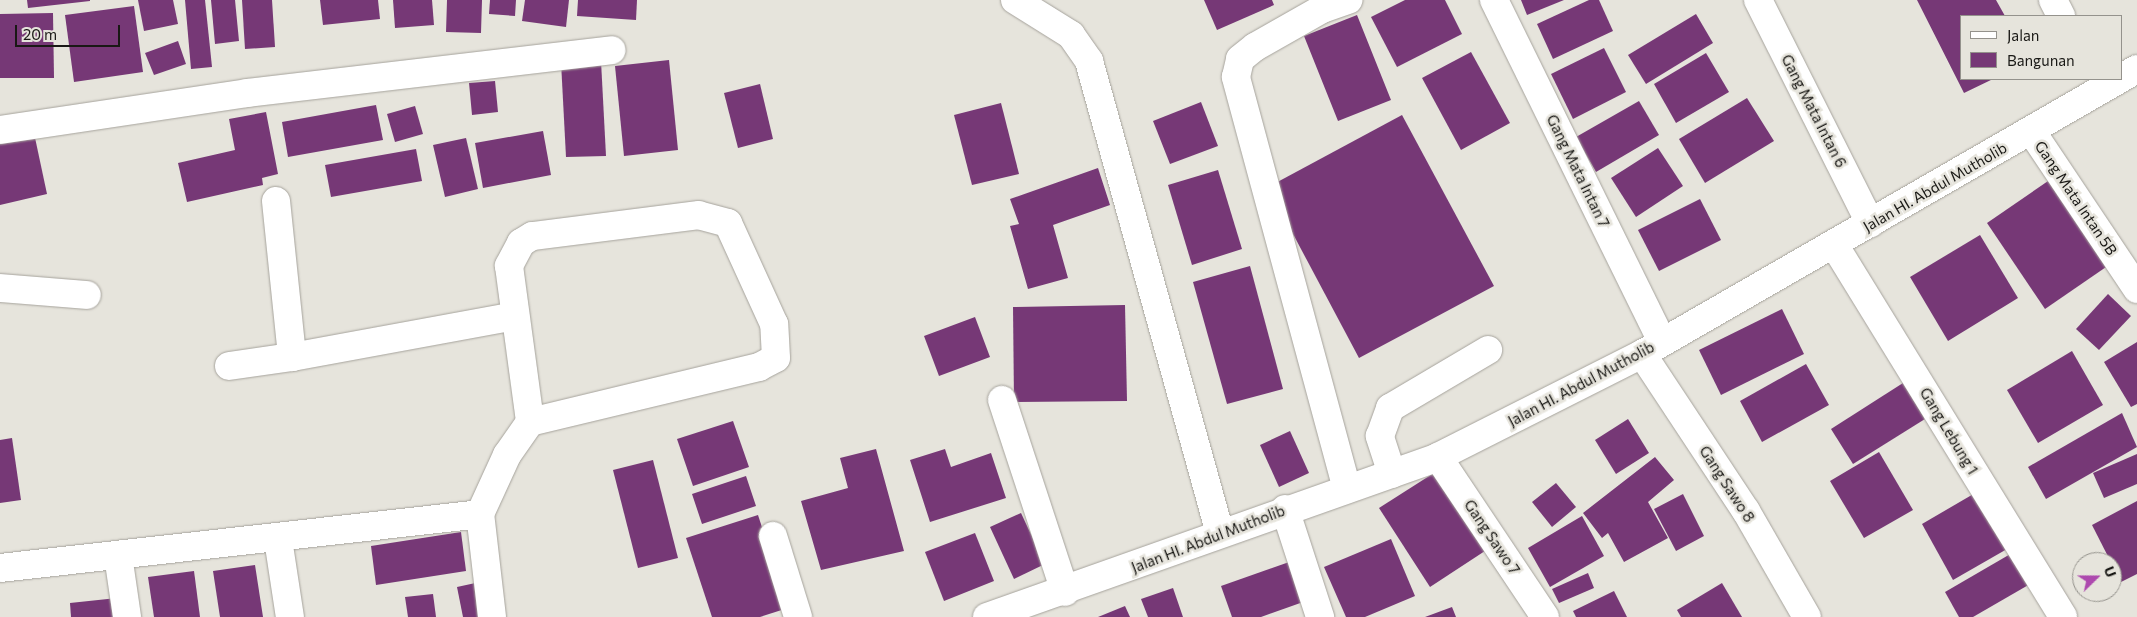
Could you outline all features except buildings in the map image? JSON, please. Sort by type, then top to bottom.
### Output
[{"type":"street","points":[[1015,0],[1071,35],[1089,61],[1220,533]]},
{"type":"street","points":[[1347,489],[1236,77],[1240,59],[1255,47],[1322,9],[1348,0]]},
{"type":"street","name":"Gang Mata Intan 7","points":[[1494,0],[1652,348]]},
{"type":"street","name":"Gang Mata Intan 6","points":[[1758,0],[1870,223]]},
{"type":"street","points":[[2053,0],[2060,15]]},
{"type":"street","points":[[0,130],[238,95],[611,50]]},
{"type":"street","name":"Jalan HI. Abdul Mutholib","points":[[2122,75],[2137,69]]},
{"type":"street","name":"Jalan HI. Abdul Mutholib","points":[[986,617],[1065,592],[1285,509],[1438,458],[1652,348],[1835,246],[1870,223],[2032,132],[2097,85],[2110,80]]},
{"type":"street","name":"Gang Mata Intan 5B","points":[[2032,132],[2137,289]]},
{"type":"street","points":[[276,201],[292,357]]},
{"type":"street","points":[[492,617],[480,514],[507,455],[530,422],[760,367],[776,358],[774,324],[735,230],[717,217],[699,214],[532,236],[521,243],[509,266],[530,422]]},
{"type":"street","name":"Gang Lebung 1","points":[[1835,246],[2063,617]]},
{"type":"street","points":[[0,288],[88,295]]},
{"type":"street","points":[[229,366],[292,357],[515,316]]},
{"type":"street","name":"Gang Sawo 8","points":[[1652,348],[1807,617]]},
{"type":"street","points":[[1392,474],[1380,436],[1390,408],[1488,350]]},
{"type":"street","points":[[1002,400],[1065,592]]},
{"type":"street","name":"Gang Sawo 7","points":[[1438,458],[1545,617]]},
{"type":"street","points":[[1285,509],[1320,617]]},
{"type":"street","points":[[0,568],[278,539],[480,514]]},
{"type":"street","points":[[773,536],[798,617]]},
{"type":"street","points":[[278,539],[290,617]]},
{"type":"street","points":[[118,555],[127,617]]}]
